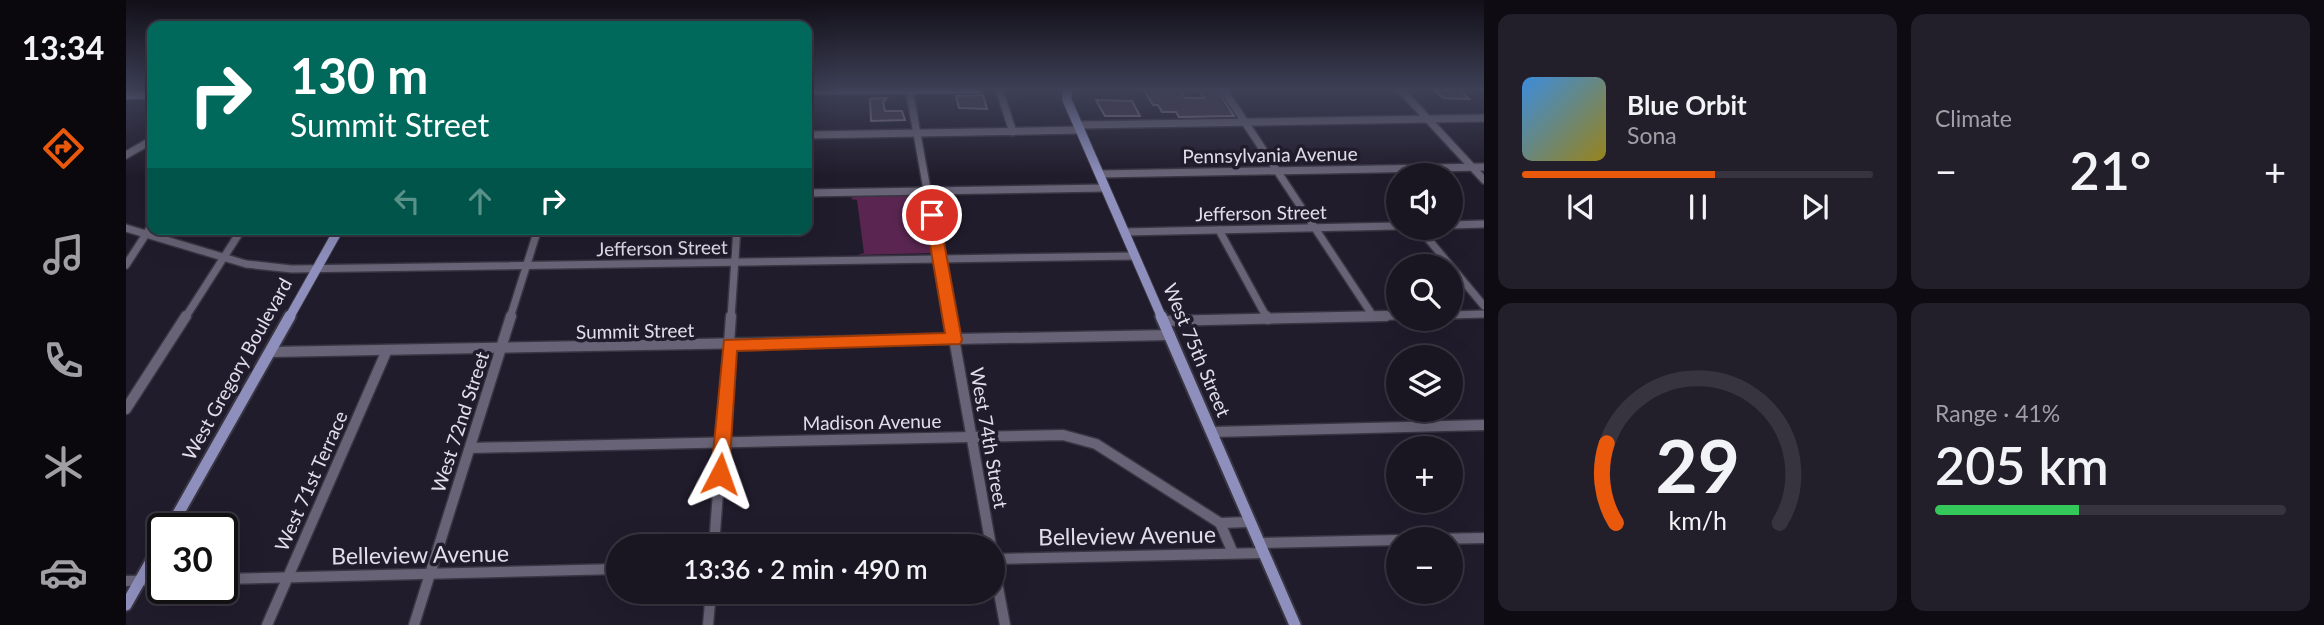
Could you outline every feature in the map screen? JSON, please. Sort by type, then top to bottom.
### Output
[{"type":"main road","name":"West 75th Street","points":[[1075,118],[1295,625]]},
{"type":"main road","name":"West Gregory Boulevard","points":[[179,513],[336,235]]},
{"type":"main road","points":[[126,606],[147,569]]},
{"type":"street","name":"West 74th Street","points":[[914,118],[989,534]]},
{"type":"street","points":[[1008,118],[1013,132]]},
{"type":"street","points":[[1242,118],[1373,316]]},
{"type":"street","points":[[812,135],[1013,132],[1245,122],[1474,118]]},
{"type":"street","points":[[1427,119],[1484,180]]},
{"type":"street","points":[[126,155],[147,143]]},
{"type":"street","name":"Pennsylvania Avenue","points":[[1100,174],[1484,167]]},
{"type":"street","points":[[812,193],[1105,188]]},
{"type":"street","points":[[1463,225],[1484,224]]},
{"type":"street","name":"Jefferson Street","points":[[1125,232],[1386,226]]},
{"type":"street","name":"Jefferson Street","points":[[126,228],[145,234]]},
{"type":"street","points":[[1219,230],[1268,319]]},
{"type":"street","points":[[126,265],[147,231]]},
{"type":"street","name":"Jefferson Street","points":[[148,235],[225,258],[267,267],[316,269],[1135,256]]},
{"type":"street","points":[[126,409],[238,235]]},
{"type":"street","name":"West 72nd Street","points":[[414,625],[536,235]]},
{"type":"street","points":[[715,534],[737,235]]},
{"type":"street","points":[[1429,240],[1484,306]]},
{"type":"street","points":[[1463,314],[1484,314]]},
{"type":"street","points":[[1163,321],[1386,316]]},
{"type":"street","name":"Summit Street","points":[[270,352],[1170,335]]},
{"type":"street","name":"West 71st Terrace","points":[[267,625],[387,350]]},
{"type":"street","points":[[1212,432],[1484,425]]},
{"type":"street","name":"Madison Avenue","points":[[470,448],[1063,435],[1096,444],[1220,523]]},
{"type":"street","points":[[1233,553],[1220,523],[1250,522]]},
{"type":"street","points":[[1463,538],[1484,538]]},
{"type":"street","name":"Belleview Avenue","points":[[1005,557],[1233,553],[1262,548],[1386,541]]},
{"type":"street","name":"Belleview Avenue","points":[[238,579],[606,569]]},
{"type":"street","points":[[126,581],[147,581]]},
{"type":"street","points":[[708,625],[710,604]]},
{"type":"street","points":[[1001,604],[1005,625]]},
{"type":"shaded area","points":[[921,194],[932,253],[857,255],[864,253],[857,200],[851,199],[853,196]]},
{"type":"building","points":[[871,118],[905,120],[871,121]]},
{"type":"route","points":[[720,474],[730,344],[954,340],[932,215]]}]
